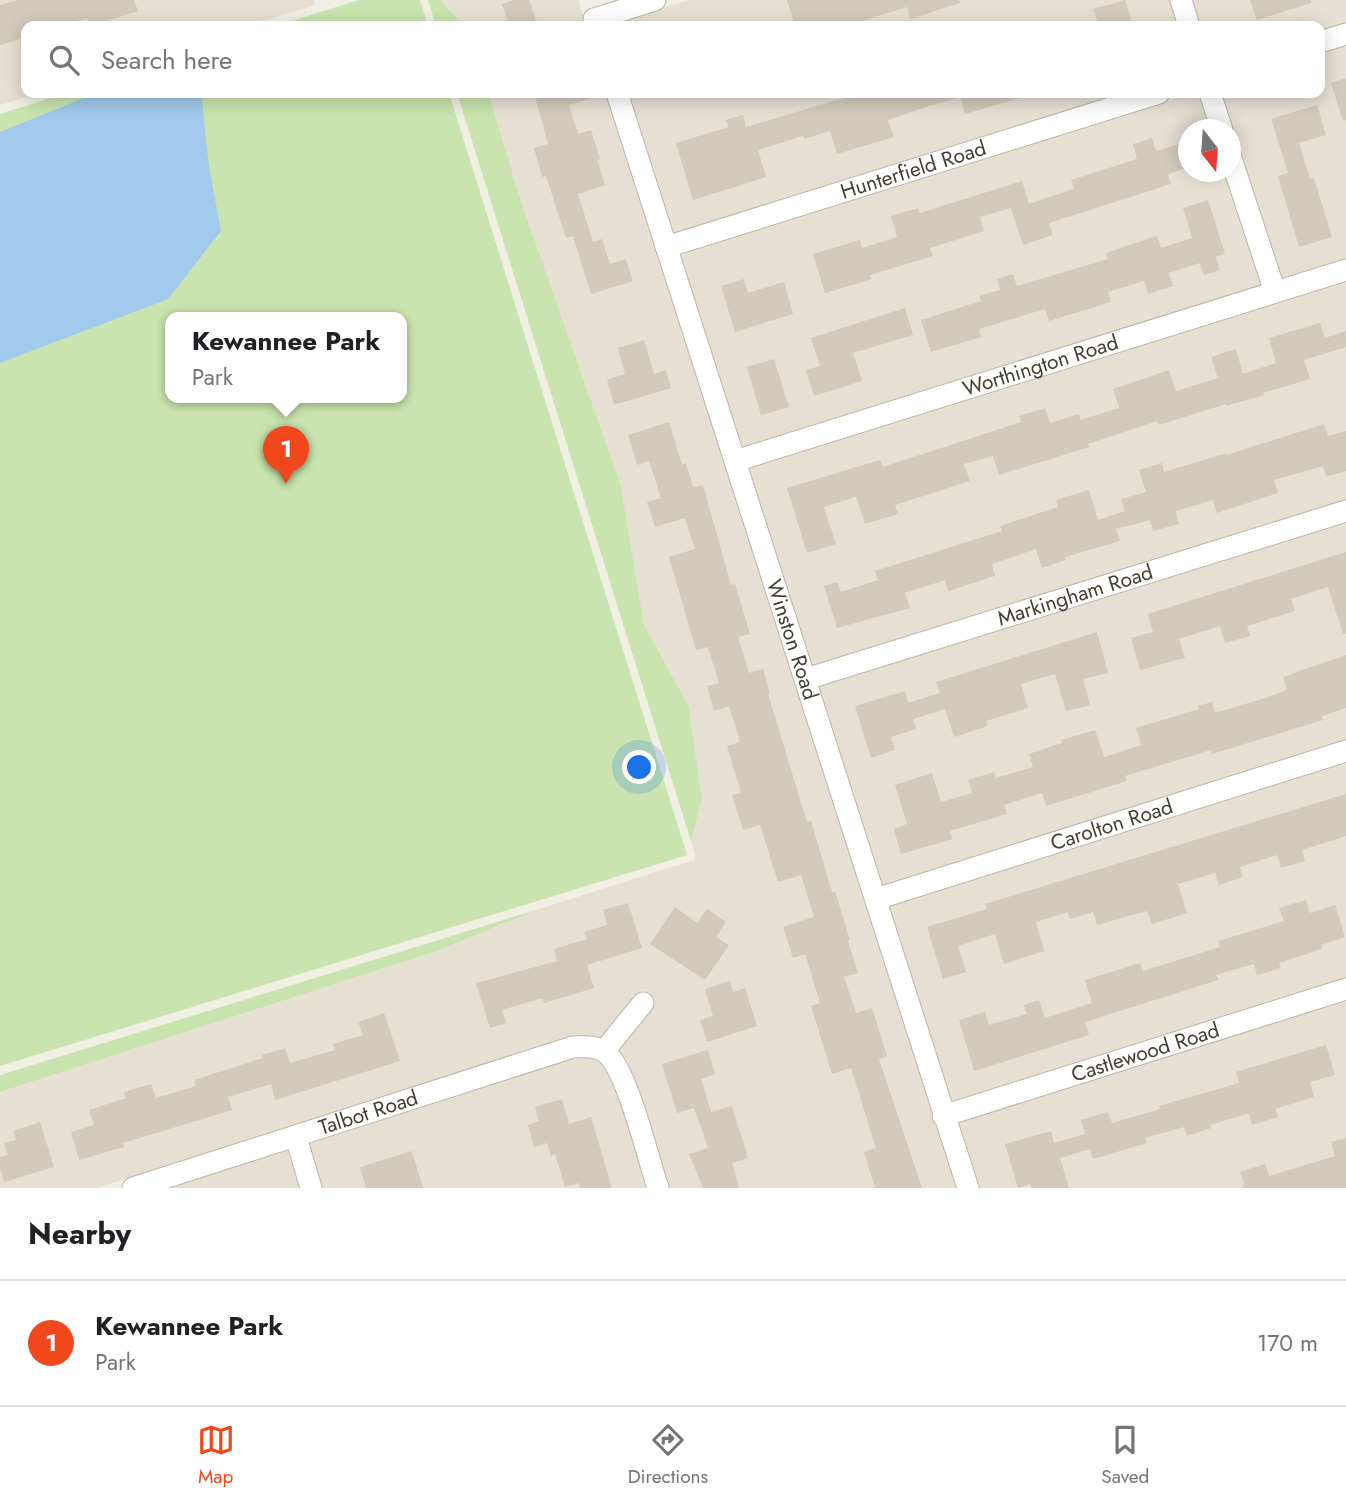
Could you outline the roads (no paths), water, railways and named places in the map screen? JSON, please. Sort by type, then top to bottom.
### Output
[{"type":"street","points":[[593,15],[655,0]]},
{"type":"street","points":[[1181,0],[1187,21]]},
{"type":"street","points":[[1325,40],[1346,34]]},
{"type":"street","name":"Winston Road","points":[[619,98],[968,1188]]},
{"type":"street","name":"Hunterfield Road","points":[[666,247],[1143,98]]},
{"type":"street","points":[[1212,98],[1218,119]]},
{"type":"street","points":[[1239,182],[1275,292]]},
{"type":"street","name":"Worthington Road","points":[[735,461],[1346,270]]},
{"type":"street","name":"Markingham Road","points":[[806,679],[1346,511]]},
{"type":"street","name":"Carolton Road","points":[[876,899],[1346,751]]},
{"type":"street","name":"Castlewood Road","points":[[943,1116],[1346,989]]},
{"type":"street","points":[[643,1003],[604,1051],[616,1064],[624,1084],[658,1188]]},
{"type":"street","name":"Talbot Road","points":[[133,1188],[573,1047],[592,1047],[604,1051]]},
{"type":"street","points":[[296,1136],[311,1188]]},
{"type":"water","points":[[84,98],[202,98],[209,167],[221,231],[168,299],[0,363],[0,132]]},
{"type":"place","name":"Kewannee Park","points":[[286,484]]}]
